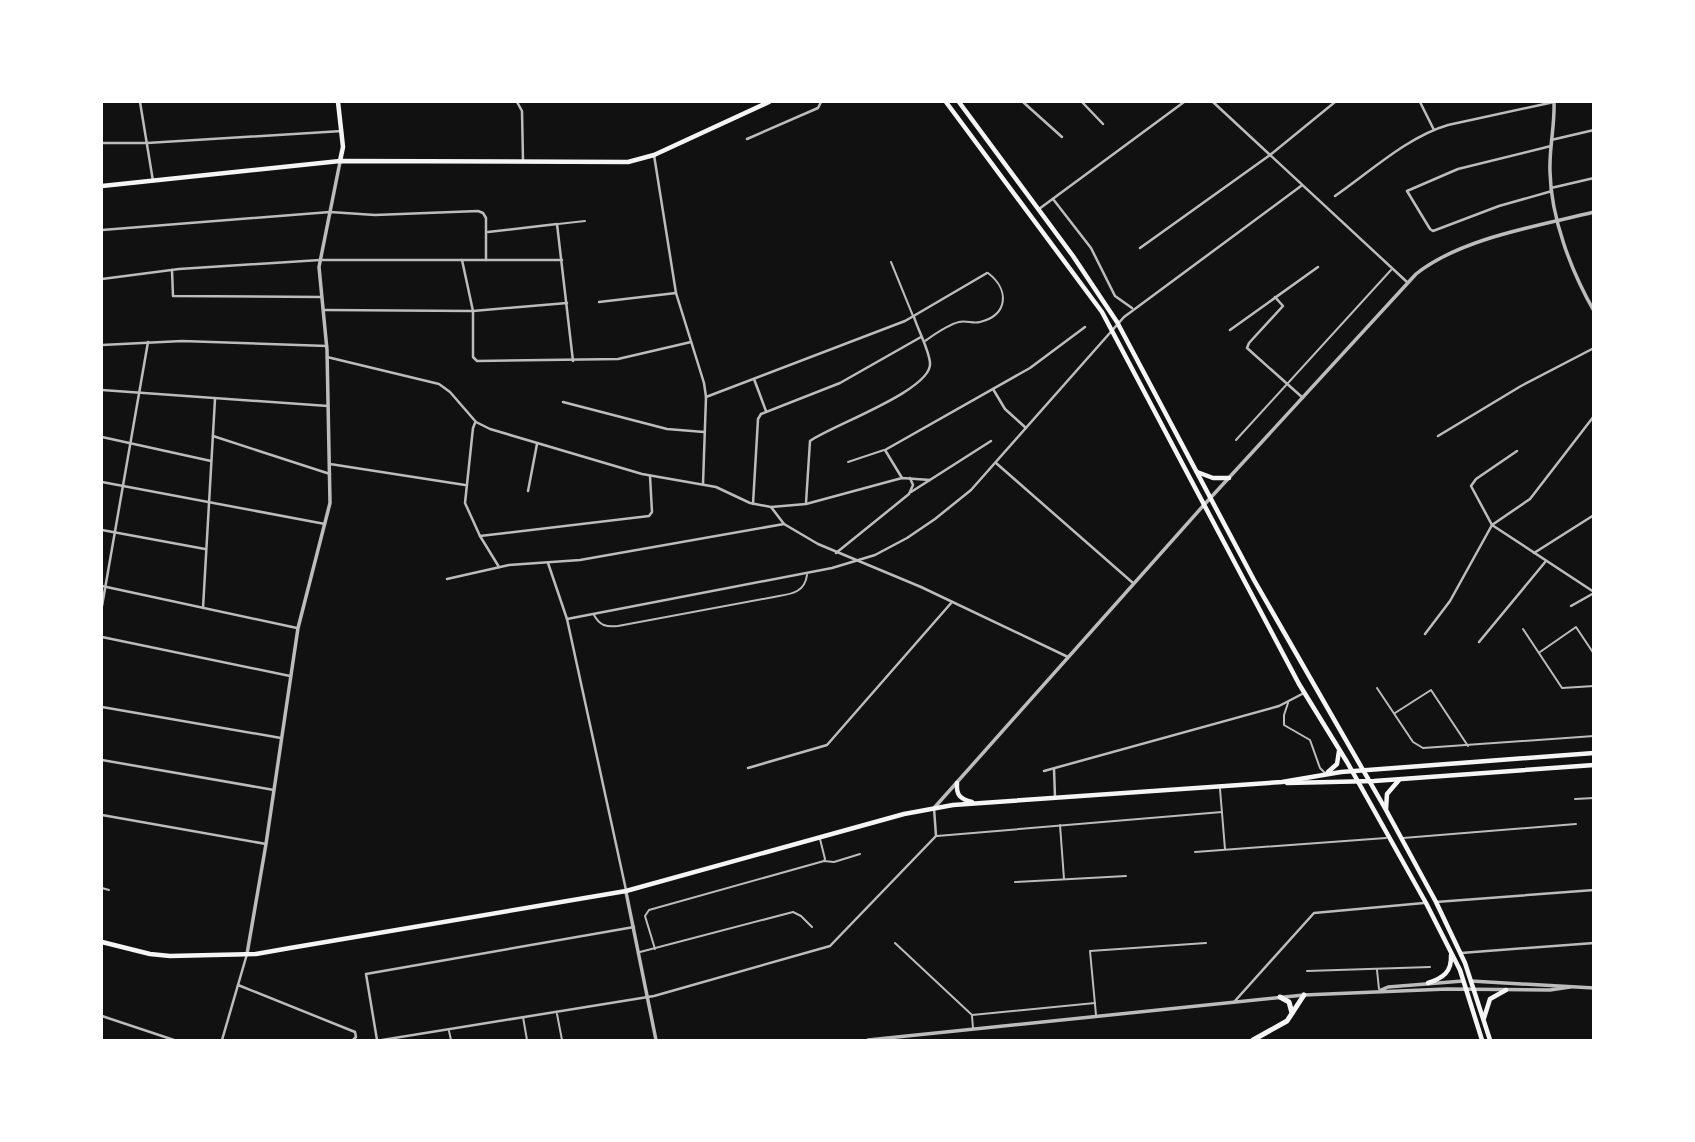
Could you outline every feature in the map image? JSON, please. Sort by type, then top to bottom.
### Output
[{"type":"highway","points":[[1253,1041],[1279,1027],[1304,995]]},
{"type":"highway","points":[[1280,997],[1289,1002],[1292,1013]]},
{"type":"main road","points":[[338,102],[343,152],[340,161]]},
{"type":"main road","points":[[102,186],[340,161],[619,162],[654,155],[768,102]]},
{"type":"main road","points":[[946,102],[1079,279],[1111,329],[1304,693],[1352,771],[1426,903],[1464,981],[1482,1041]]},
{"type":"main road","points":[[959,102],[1093,284],[1118,323],[1254,580],[1436,902],[1461,953],[1490,1041]]},
{"type":"main road","points":[[1197,472],[1217,479],[1229,478]]},
{"type":"main road","points":[[1325,773],[1337,764],[1338,747]]},
{"type":"main road","points":[[1282,782],[1325,773],[1594,753]]},
{"type":"main road","points":[[102,942],[161,955],[247,954],[482,917],[626,891],[934,808],[976,803],[1282,782],[1368,781],[1594,765]]},
{"type":"main road","points":[[1386,810],[1388,792],[1400,779]]},
{"type":"main road","points":[[957,783],[957,792],[961,798],[976,803]]},
{"type":"main road","points":[[1428,984],[1447,973],[1451,966],[1450,950]]},
{"type":"main road","points":[[1484,1019],[1488,1002],[1506,989]]},
{"type":"street","points":[[140,102],[153,181]]},
{"type":"street","points":[[517,102],[522,111],[523,162]]},
{"type":"street","points":[[747,139],[818,108],[821,102]]},
{"type":"street","points":[[1023,102],[1062,137]]},
{"type":"street","points":[[1082,102],[1103,124]]},
{"type":"street","points":[[1039,209],[1184,102]]},
{"type":"street","points":[[1216,102],[1301,186],[1407,282]]},
{"type":"street","points":[[1140,248],[1270,156],[1335,102]]},
{"type":"street","points":[[1420,102],[1434,130]]},
{"type":"street","points":[[1335,196],[1394,154],[1434,130],[1554,102],[1551,140],[1552,190],[1570,261],[1594,311]]},
{"type":"street","points":[[1551,140],[1594,130]]},
{"type":"street","points":[[102,143],[147,143],[342,131]]},
{"type":"street","points":[[1551,146],[1458,169],[1407,191],[1431,230],[1506,203],[1594,178]]},
{"type":"street","points":[[654,155],[676,293],[703,378],[706,397],[703,485]]},
{"type":"street","points":[[222,1041],[247,954],[298,628],[330,503],[327,345],[320,260],[340,161]]},
{"type":"street","points":[[568,619],[807,574],[860,560],[886,549],[935,519],[971,490],[1111,329],[1133,309],[1301,186]]},
{"type":"street","points":[[1053,199],[1091,248],[1115,296],[1133,309]]},
{"type":"street","points":[[102,230],[330,212],[375,215],[478,211],[485,216],[486,260]]},
{"type":"street","points":[[634,927],[366,974],[379,1041],[647,997],[832,945],[936,836],[934,808],[1407,282],[1429,264],[1464,247],[1594,212]]},
{"type":"street","points":[[487,232],[557,224],[573,360]]},
{"type":"street","points":[[102,279],[172,270],[320,260],[562,260]]},
{"type":"street","points":[[462,260],[473,311],[474,360],[629,358],[691,342]]},
{"type":"street","points":[[1230,330],[1318,267]]},
{"type":"street","points":[[172,270],[173,296],[322,297]]},
{"type":"street","points":[[706,397],[914,317],[987,273]]},
{"type":"street","points":[[599,302],[676,293]]},
{"type":"street","points":[[1275,297],[1283,306],[1247,348],[1303,398]]},
{"type":"street","points":[[324,310],[473,311],[567,303]]},
{"type":"street","points":[[806,504],[810,441],[878,406],[926,375],[930,362],[914,317]]},
{"type":"street","points":[[902,478],[885,450],[1030,368],[1085,327]]},
{"type":"street","points":[[753,504],[758,419],[766,411],[840,383],[922,340]]},
{"type":"street","points":[[102,345],[148,342],[327,345]]},
{"type":"street","points":[[102,606],[103,586],[115,533],[148,342]]},
{"type":"street","points":[[1438,436],[1521,386],[1594,348]]},
{"type":"street","points":[[327,357],[439,384],[450,392],[476,422],[537,444],[650,476],[721,488],[753,504],[771,507],[806,504],[902,478],[930,480]]},
{"type":"street","points":[[754,379],[766,411]]},
{"type":"street","points":[[993,389],[1000,403],[1026,428]]},
{"type":"street","points":[[102,390],[328,406]]},
{"type":"street","points":[[203,608],[215,399]]},
{"type":"street","points":[[563,401],[667,429],[704,432]]},
{"type":"street","points":[[1425,634],[1450,601],[1492,526],[1530,499],[1594,416]]},
{"type":"street","points":[[476,422],[473,428],[465,503],[480,536],[499,567]]},
{"type":"street","points":[[213,436],[330,474]]},
{"type":"street","points":[[102,437],[211,461]]},
{"type":"street","points":[[836,553],[909,494],[991,441]]},
{"type":"street","points":[[528,491],[537,444]]},
{"type":"street","points":[[1517,451],[1476,479],[1471,486],[1492,526],[1594,592],[1571,606]]},
{"type":"street","points":[[996,463],[1134,584]]},
{"type":"street","points":[[330,464],[466,485]]},
{"type":"street","points":[[480,536],[652,514],[650,476]]},
{"type":"street","points":[[909,478],[913,485],[909,494]]},
{"type":"street","points":[[102,482],[326,524]]},
{"type":"street","points":[[771,507],[784,524],[836,553],[860,560],[952,601],[1068,657]]},
{"type":"street","points":[[1534,553],[1594,515]]},
{"type":"street","points":[[447,579],[499,567],[580,560],[784,524]]},
{"type":"street","points":[[102,530],[206,550]]},
{"type":"street","points":[[1479,642],[1546,561]]},
{"type":"street","points":[[548,563],[568,619],[656,1041]]},
{"type":"street","points":[[103,586],[298,628]]},
{"type":"street","points":[[748,768],[827,745],[952,601]]},
{"type":"street","points":[[102,637],[290,676]]},
{"type":"street","points":[[1044,771],[1288,702],[1304,693]]},
{"type":"street","points":[[102,706],[281,738]]},
{"type":"street","points":[[102,760],[274,790]]},
{"type":"street","points":[[1054,769],[1055,797]]},
{"type":"street","points":[[102,816],[266,844]]},
{"type":"street","points":[[1436,902],[1594,890]]},
{"type":"street","points":[[1234,1002],[1314,913],[1426,903]]},
{"type":"street","points":[[1461,953],[1594,943]]},
{"type":"street","points":[[1379,991],[1388,987],[1464,981],[1594,988]]},
{"type":"street","points":[[237,985],[355,1032],[353,1041]]},
{"type":"street","points":[[868,1041],[1304,995],[1474,989],[1550,990],[1570,987]]},
{"type":"street","points":[[102,1016],[174,1041]]},
{"type":"lane","points":[[557,224],[585,221]]},
{"type":"lane","points":[[891,262],[914,317]]},
{"type":"lane","points":[[1236,440],[1392,269]]},
{"type":"lane","points":[[922,340],[954,323],[979,323],[1001,309],[1004,303],[1003,294],[987,273]]},
{"type":"lane","points":[[848,463],[885,450]]},
{"type":"lane","points":[[594,614],[603,626],[618,626],[779,597],[802,589],[807,574]]},
{"type":"lane","points":[[1539,653],[1576,628],[1594,654]]},
{"type":"lane","points":[[1523,629],[1562,688],[1594,686]]},
{"type":"lane","points":[[1377,688],[1417,745],[1426,748],[1594,736]]},
{"type":"lane","points":[[1394,713],[1431,690],[1468,746]]},
{"type":"lane","points":[[1288,702],[1284,711],[1284,725],[1310,740],[1320,768],[1325,773]]},
{"type":"lane","points":[[1220,787],[1225,850]]},
{"type":"lane","points":[[1575,799],[1594,798]]},
{"type":"lane","points":[[936,836],[1222,812]]},
{"type":"lane","points":[[1060,824],[1064,879]]},
{"type":"lane","points":[[1402,838],[1576,824]]},
{"type":"lane","points":[[820,838],[824,861]]},
{"type":"lane","points":[[1195,852],[1390,838]]},
{"type":"lane","points":[[655,949],[645,916],[649,910],[824,861],[834,862],[860,854]]},
{"type":"lane","points":[[1015,882],[1125,876]]},
{"type":"lane","points":[[102,888],[109,890]]},
{"type":"lane","points":[[639,953],[793,912],[812,927]]},
{"type":"lane","points":[[895,943],[972,1015],[974,1029]]},
{"type":"lane","points":[[1097,1016],[1090,950],[1206,943]]},
{"type":"lane","points":[[1307,971],[1430,967]]},
{"type":"lane","points":[[1377,969],[1379,991]]},
{"type":"lane","points":[[972,1015],[1095,1003]]},
{"type":"lane","points":[[557,1012],[562,1041]]},
{"type":"lane","points":[[523,1017],[527,1041]]},
{"type":"lane","points":[[449,1030],[451,1041]]}]
